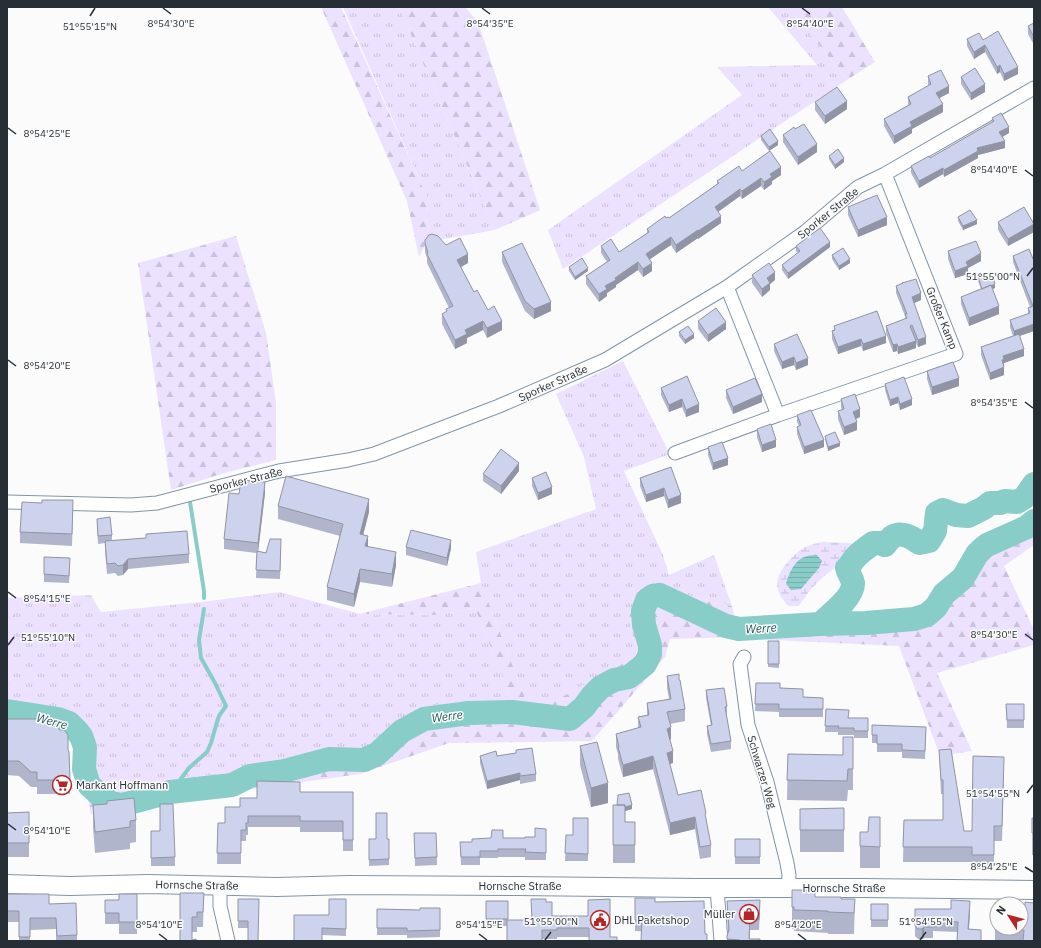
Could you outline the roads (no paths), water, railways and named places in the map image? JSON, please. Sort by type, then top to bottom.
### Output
[{"type":"main road","name":"Hornsche Straße","points":[[7,884],[70,886],[140,884],[277,887],[517,886],[1034,890]]},
{"type":"street","name":"Sporker Straße","points":[[7,502],[157,503],[279,471],[348,460],[374,454],[499,406],[605,360],[727,287],[805,232],[858,187],[885,174],[1034,88]]},
{"type":"street","name":"Großer Kamp","points":[[675,453],[778,415],[956,354],[885,174]]},
{"type":"street","points":[[727,287],[778,415]]},
{"type":"street","name":"Schwarzer Weg","points":[[744,657],[740,664],[748,725],[767,782],[787,864],[789,875],[788,888]]},
{"type":"street","points":[[220,885],[220,906],[228,941]]},
{"type":"street","points":[[717,888],[721,941]]},
{"type":"water","points":[[809,555],[817,555],[822,561],[819,568],[801,589],[791,590],[786,584],[796,563]]},
{"type":"waterway","name":"Werre","points":[[820,624],[841,605],[850,594],[853,583],[847,568],[861,552],[873,543],[885,545],[895,535],[910,537],[919,543],[929,541],[935,531],[937,513],[943,510],[956,515],[968,516],[984,508],[990,503],[1000,503],[1005,501],[1017,502],[1025,497],[1034,484]]},
{"type":"waterway","points":[[190,502],[204,598]]},
{"type":"waterway","name":"Werre","points":[[7,711],[58,719],[69,723],[81,736],[85,747],[84,769],[89,785],[111,803],[122,805],[170,792],[232,785],[250,776],[284,771],[329,759],[364,760],[377,754],[402,731],[424,719],[469,713],[512,712],[570,719],[584,707],[601,687],[614,680],[629,677],[645,664],[650,654],[650,645],[644,625],[643,611],[647,600],[653,596],[660,595],[726,626],[739,629],[866,623],[914,619],[927,615],[936,607],[944,594],[963,578],[977,554],[982,549],[987,545],[1027,527],[1034,521]]},
{"type":"waterway","points":[[170,792],[189,768],[207,752],[219,716],[226,706],[201,658],[199,640],[204,609]]},
{"type":"place","name":"Markant Hoffmann","points":[[62,785]]},
{"type":"place","name":"Müller","points":[[749,914]]},
{"type":"place","name":"DHL Paketshop","points":[[600,920]]}]
